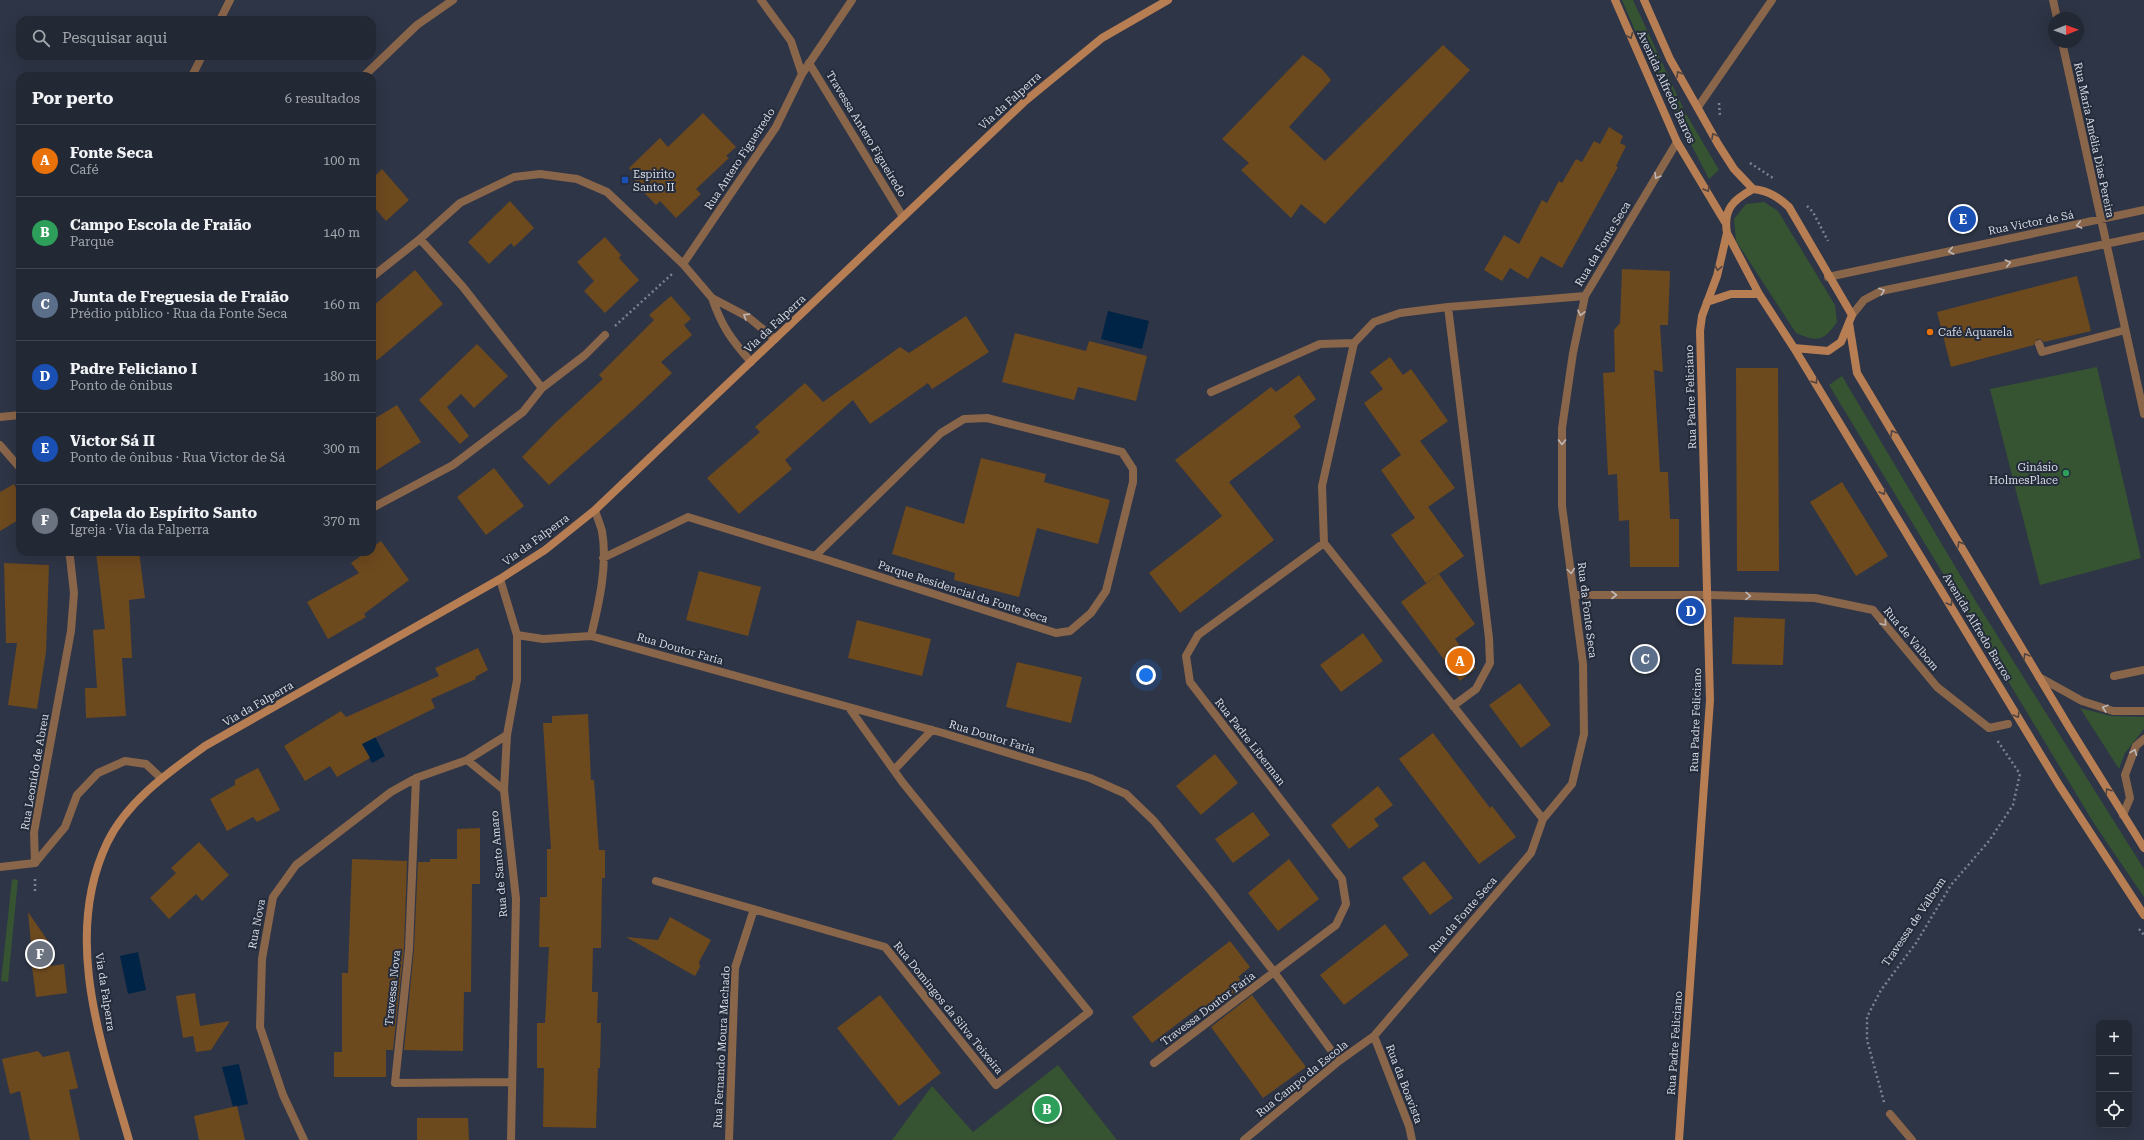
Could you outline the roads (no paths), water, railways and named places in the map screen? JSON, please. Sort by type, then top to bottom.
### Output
[{"type":"main road","name":"Via da Falperra","points":[[129,1140],[97,1026],[88,967],[86,927],[95,878],[108,842],[128,813],[161,778],[206,746],[500,579],[545,550],[594,510],[776,339],[1024,102],[1102,38],[1168,0]]},
{"type":"main road","name":"Avenida Alfredo Barros","points":[[1615,0],[1677,142],[1725,222],[1727,233],[1759,294],[1794,348],[2059,785],[2144,915]]},
{"type":"main road","name":"Avenida Alfredo Barros","points":[[1644,0],[1670,59],[1734,169],[1753,189]]},
{"type":"main road","points":[[1725,222],[1730,207],[1738,197],[1753,189],[1764,190],[1778,196],[1789,208],[1850,319],[1857,373],[2039,677],[2144,848]]},
{"type":"main road","name":"Rua Padre Feliciano","points":[[1679,1140],[1710,700],[1700,331],[1702,316],[1717,276],[1727,233]]},
{"type":"main road","points":[[1707,302],[1731,294],[1759,294]]},
{"type":"main road","points":[[1794,348],[1828,351],[1841,342],[1850,319]]},
{"type":"street","points":[[222,16],[230,0]]},
{"type":"street","points":[[368,72],[417,26],[453,0]]},
{"type":"street","points":[[761,0],[791,41],[802,74]]},
{"type":"street","name":"Rua Antero Figueiredo","points":[[683,264],[776,127],[802,74],[852,0]]},
{"type":"street","points":[[1698,107],[1772,0]]},
{"type":"street","points":[[2053,0],[2056,12]]},
{"type":"street","name":"Rua Maria Amélia Dias Pereira","points":[[2063,48],[2144,414]]},
{"type":"street","points":[[194,72],[200,60]]},
{"type":"street","name":"Travessa Antero Figueiredo","points":[[809,63],[904,217]]},
{"type":"street","name":"Rua da Fonte Seca","points":[[1374,1036],[1531,853],[1543,819],[1572,784],[1584,734],[1583,664],[1562,506],[1562,428],[1573,353],[1585,296],[1677,142]]},
{"type":"street","points":[[376,274],[420,239],[460,203],[514,177],[540,174],[577,179],[607,192],[683,264],[712,298],[721,322],[730,338],[751,362]]},
{"type":"street","name":"Rua Victor de Sá","points":[[1828,277],[2144,210]]},
{"type":"street","points":[[1850,319],[1864,300],[1881,291],[2144,236]]},
{"type":"street","points":[[420,239],[463,287],[542,388]]},
{"type":"street","points":[[1543,819],[1324,543],[1322,486],[1354,343],[1374,322],[1400,313],[1448,306],[1585,296]]},
{"type":"street","points":[[712,298],[748,317],[776,339]]},
{"type":"street","points":[[1448,306],[1489,638],[1490,663],[1476,689],[1453,706]]},
{"type":"street","points":[[2039,344],[2042,352],[2125,330]]},
{"type":"street","points":[[376,506],[452,465],[523,412],[542,388],[580,359],[605,335]]},
{"type":"street","points":[[1211,392],[1320,344],[1354,343]]},
{"type":"street","points":[[0,417],[16,415]]},
{"type":"street","name":"Parque Residencial da Fonte Seca","points":[[603,558],[688,517],[1056,633],[1070,631],[1091,613],[1106,592],[1133,482],[1133,469],[1122,452],[987,418],[964,419],[941,433],[815,556]]},
{"type":"street","points":[[0,445],[16,463]]},
{"type":"street","points":[[591,636],[597,610],[603,558],[602,531],[594,510]]},
{"type":"street","name":"Rua Padre Liberman","points":[[1274,972],[1336,925],[1346,904],[1342,879],[1190,682],[1186,656],[1198,635],[1324,543]]},
{"type":"street","name":"Rua Leonído de Abreu","points":[[35,863],[34,832],[71,631],[74,593],[70,556]]},
{"type":"street","name":"Rua de Santo Amaro","points":[[500,579],[517,635],[517,680],[507,735],[504,790],[516,898],[511,1140]]},
{"type":"street","name":"Rua de Valbom","points":[[1575,595],[1708,595],[1815,598],[1873,610],[1937,687],[1989,728],[2008,724]]},
{"type":"street","name":"Rua Doutor Faria","points":[[517,635],[543,639],[591,636],[850,709],[932,730],[1090,778],[1126,794],[1154,821],[1274,972],[1339,1061]]},
{"type":"street","points":[[2114,676],[2144,670]]},
{"type":"street","points":[[2039,677],[2082,701],[2113,710],[2144,711]]},
{"type":"street","name":"Rua Domingos da Silva Teixeira","points":[[656,882],[885,947],[996,1085],[1089,1012],[894,770],[850,709]]},
{"type":"street","points":[[894,770],[932,730]]},
{"type":"street","name":"Rua Nova","points":[[304,1140],[283,1095],[260,1027],[262,959],[273,897],[296,864],[391,792],[416,778],[467,760],[507,735]]},
{"type":"street","points":[[2123,815],[2130,798],[2125,775],[2136,746],[2144,739]]},
{"type":"street","points":[[467,760],[504,790]]},
{"type":"street","points":[[0,867],[35,863],[65,827],[77,795],[98,773],[125,761],[146,764],[161,778]]},
{"type":"street","name":"Travessa Nova","points":[[416,778],[409,949],[395,1083],[512,1082]]},
{"type":"street","name":"Rua Fernando Moura Machado","points":[[729,1140],[735,968],[754,910]]},
{"type":"street","name":"Travessa Doutor Faria","points":[[1154,1063],[1274,972]]},
{"type":"street","name":"Rua Campo da Escola","points":[[1244,1140],[1339,1061],[1374,1036]]},
{"type":"street","name":"Rua da Boavista","points":[[1374,1036],[1409,1126],[1412,1140]]},
{"type":"street","points":[[1890,1114],[1912,1140]]},
{"type":"water","points":[[1108,311],[1149,321],[1142,349],[1101,339]]},
{"type":"water","points":[[369,725],[385,756],[372,763],[355,733]]},
{"type":"water","points":[[138,952],[146,990],[128,994],[120,956]]},
{"type":"water","points":[[239,1064],[248,1104],[233,1107],[222,1067]]},
{"type":"place","name":"Espirito Santo II","points":[[625,180]]},
{"type":"place","name":"Victor Sá II","points":[[1963,219]]},
{"type":"place","name":"Café Aquarela","points":[[1930,332]]},
{"type":"place","name":"Ginásio HolmesPlace","points":[[2066,473]]},
{"type":"place","name":"Padre Feliciano I","points":[[1691,611]]},
{"type":"place","name":"Junta de Freguesia de Fraião","points":[[1645,659]]},
{"type":"place","name":"Fonte Seca","points":[[1460,661]]},
{"type":"place","name":"Capela do Espírito Santo","points":[[40,954]]},
{"type":"place","name":"Campo Escola de Fraião","points":[[1047,1109]]}]
